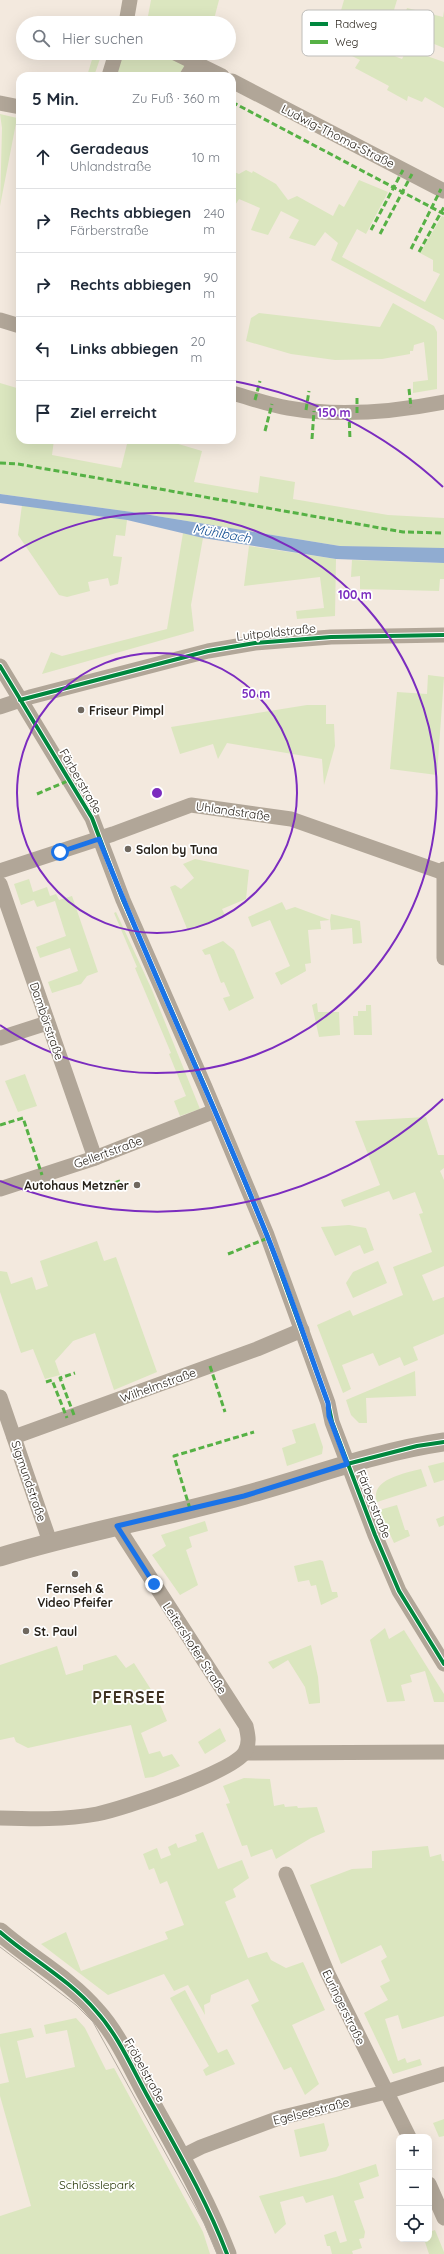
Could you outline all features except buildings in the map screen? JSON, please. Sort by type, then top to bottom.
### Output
[{"type":"street","points":[[127,16],[130,0]]},
{"type":"street","points":[[109,72],[114,60]]},
{"type":"street","points":[[189,60],[214,72]]},
{"type":"street","points":[[189,72],[195,63]]},
{"type":"street","name":"Ludwig-Thoma-Straße","points":[[236,83],[444,191]]},
{"type":"street","points":[[0,103],[16,106]]},
{"type":"street","points":[[0,320],[16,325]]},
{"type":"street","points":[[236,394],[289,408],[349,413],[383,412],[444,402]]},
{"type":"street","name":"Luitpoldstraße","points":[[0,707],[20,700],[208,651],[255,643],[330,637],[444,635]]},
{"type":"street","name":"Färberstraße","points":[[0,666],[92,818],[123,900],[267,1235],[302,1330],[347,1464],[399,1591],[444,1664]]},
{"type":"street","name":"Uhlandstraße","points":[[0,871],[99,839],[191,805],[292,819],[444,873]]},
{"type":"street","points":[[444,869],[444,958]]},
{"type":"street","name":"Dambörstraße","points":[[0,884],[94,1158]]},
{"type":"street","points":[[0,1038],[47,1023]]},
{"type":"street","name":"Gellertstraße","points":[[0,1189],[94,1158],[215,1111]]},
{"type":"street","name":"Wilhelmstraße","points":[[14,1437],[217,1364],[302,1330]]},
{"type":"street","name":"Sigmundstraße","points":[[0,1397],[50,1542]]},
{"type":"street","points":[[0,1557],[50,1542],[244,1496],[347,1464],[416,1446],[444,1442]]},
{"type":"street","name":"Leitershofer Straße","points":[[117,1526],[246,1726],[249,1740],[245,1753]]},
{"type":"street","points":[[0,1818],[47,1819],[105,1812],[145,1801],[232,1764],[245,1753],[444,1752]]},
{"type":"street","name":"Euringerstraße","points":[[286,1874],[326,1972],[386,2092],[398,2112],[408,2134]]},
{"type":"street","name":"Fröbelstraße","points":[[0,1932],[72,1987],[98,2012],[121,2048],[181,2157],[206,2204],[227,2254]]},
{"type":"street","name":"Egelseestraße","points":[[181,2157],[201,2147],[279,2118],[386,2092],[444,2074]]},
{"type":"street","points":[[432,2191],[444,2218]]},
{"type":"green space","points":[[151,0],[219,0],[215,16],[148,16]]},
{"type":"green space","points":[[344,0],[397,0],[394,10],[341,10]]},
{"type":"green space","points":[[444,11],[444,48],[434,44],[434,15],[443,17]]},
{"type":"green space","points":[[352,56],[394,56],[402,59],[404,56],[427,56],[444,62],[444,108],[425,97],[422,102],[408,96],[407,101],[387,90],[389,86],[355,68],[360,60]]},
{"type":"green space","points":[[92,60],[100,60],[95,72],[88,72]]},
{"type":"green space","points":[[114,60],[189,60],[195,63],[189,72],[110,72]]},
{"type":"green space","points":[[0,114],[16,118],[0,206],[2,128]]},
{"type":"green space","points":[[246,170],[252,173],[253,171],[276,184],[288,200],[297,196],[333,216],[339,204],[344,207],[359,180],[388,192],[366,234],[357,229],[342,257],[425,302],[440,274],[433,271],[433,260],[420,253],[442,216],[444,217],[444,320],[331,260],[338,243],[325,232],[315,246],[289,238],[299,220],[281,211],[268,235],[251,230],[260,208],[239,199],[236,204],[236,173],[239,174]]},
{"type":"green space","points":[[393,303],[434,326],[437,332],[437,389],[413,393],[413,382],[428,380],[424,342],[414,345],[413,351],[410,351],[410,354],[382,359],[335,360],[291,354],[246,341],[251,318],[259,313],[380,327]]},
{"type":"green space","points":[[0,383],[16,388],[16,444],[53,444],[52,455],[121,468],[127,444],[178,444],[202,451],[194,482],[258,493],[260,476],[295,482],[293,499],[388,515],[444,518],[444,550],[340,546],[132,512],[0,494]]},
{"type":"green space","points":[[22,505],[127,520],[125,536],[116,535],[113,556],[122,557],[118,584],[110,586],[108,578],[88,582],[90,591],[67,597],[59,595],[18,535]]},
{"type":"green space","points":[[183,533],[203,538],[191,605],[194,631],[42,674],[51,652],[62,656],[167,629]]},
{"type":"green space","points":[[249,546],[336,559],[335,616],[297,619],[296,611],[324,608],[320,577],[244,586]]},
{"type":"green space","points":[[352,560],[444,563],[444,579],[440,579],[439,591],[360,589],[360,576],[351,577]]},
{"type":"green space","points":[[428,675],[444,677],[437,775],[390,769],[397,692],[427,694]]},
{"type":"green space","points":[[307,705],[326,705],[326,724],[334,724],[335,746],[324,785],[322,759],[227,743],[218,759],[213,744],[180,754],[171,727]]},
{"type":"green space","points":[[195,859],[249,870],[246,899],[222,909],[225,915],[188,931],[170,887],[175,885],[181,889],[194,878],[183,864]]},
{"type":"green space","points":[[29,879],[33,892],[47,887],[50,896],[56,894],[59,900],[72,896],[98,972],[87,976],[81,984],[52,993],[48,982],[78,971],[70,948],[40,958],[36,947],[66,936],[55,901],[37,907],[34,900],[21,905],[14,884]]},
{"type":"green space","points":[[282,902],[286,910],[295,907],[330,920],[320,921],[321,929],[308,930],[311,963],[305,964],[306,971],[281,985],[275,973],[290,966],[270,920],[252,927],[248,917]]},
{"type":"green space","points":[[116,912],[152,990],[200,1109],[180,1116],[174,1101],[186,1096],[169,1054],[171,1053],[135,968],[137,967],[114,913]]},
{"type":"green space","points":[[331,914],[360,921],[362,943],[353,944],[352,928],[331,930]]},
{"type":"green space","points":[[223,941],[234,950],[254,998],[229,1011],[223,998],[230,996],[224,982],[221,983],[210,954],[205,955],[202,950]]},
{"type":"green space","points":[[317,1003],[318,1012],[339,1012],[340,1035],[319,1037],[312,1005]]},
{"type":"green space","points":[[366,1005],[371,1005],[372,1035],[354,1035],[353,1016],[358,1016],[358,1011],[366,1011]]},
{"type":"green space","points":[[25,1074],[37,1106],[18,1112],[5,1081]]},
{"type":"green space","points":[[426,1117],[438,1155],[444,1155],[444,1168],[440,1171],[444,1180],[444,1266],[422,1275],[433,1301],[444,1297],[444,1334],[413,1347],[418,1360],[404,1366],[400,1357],[379,1366],[373,1353],[342,1365],[351,1389],[343,1393],[317,1325],[350,1310],[353,1316],[403,1295],[393,1267],[432,1252],[419,1214],[423,1213],[415,1192],[393,1200],[389,1191],[344,1207],[341,1200],[380,1185],[355,1121]]},
{"type":"green space","points":[[349,1225],[366,1228],[374,1250],[364,1254],[360,1245],[335,1256],[321,1227]]},
{"type":"green space","points":[[97,1241],[104,1261],[116,1257],[157,1372],[114,1390],[95,1333],[73,1341],[55,1361],[60,1375],[45,1379],[33,1349],[21,1353],[0,1292],[0,1271],[7,1272],[11,1284],[32,1277],[36,1290],[48,1286],[40,1261]]},
{"type":"green space","points":[[378,1261],[387,1283],[353,1298],[346,1283],[353,1272]]},
{"type":"green space","points":[[415,1371],[416,1396],[366,1398],[367,1423],[359,1423],[351,1415],[346,1400]]},
{"type":"green space","points":[[315,1423],[323,1447],[322,1454],[287,1466],[282,1448],[296,1443],[292,1430]]},
{"type":"green space","points":[[444,1462],[444,1480],[434,1483],[428,1466]]},
{"type":"green space","points":[[421,1469],[427,1486],[377,1502],[376,1494],[378,1488],[383,1483],[398,1475]]},
{"type":"green space","points":[[397,1505],[405,1530],[408,1530],[410,1536],[394,1543],[379,1510]]},
{"type":"green space","points":[[444,1516],[444,1525],[439,1527],[436,1519]]},
{"type":"green space","points":[[205,1521],[208,1531],[189,1537],[192,1547],[186,1550],[198,1585],[180,1595],[152,1555],[166,1546],[161,1535]]},
{"type":"green space","points":[[320,1560],[323,1561],[332,1592],[337,1592],[338,1597],[321,1605],[316,1585],[311,1586],[309,1580],[298,1582],[294,1566]]},
{"type":"green space","points":[[385,1628],[389,1639],[404,1630],[444,1694],[444,1702],[434,1702],[425,1671],[410,1675],[412,1682],[401,1685],[405,1701],[387,1702],[370,1640]]},
{"type":"green space","points":[[311,1645],[318,1677],[320,1703],[309,1704],[305,1687],[288,1660],[273,1669],[268,1662]]},
{"type":"green space","points":[[57,1646],[66,1675],[83,1670],[83,1665],[116,1655],[126,1668],[134,1663],[159,1702],[167,1721],[141,1733],[149,1754],[160,1751],[163,1757],[172,1754],[180,1766],[153,1777],[145,1778],[131,1725],[28,1748],[16,1742],[14,1737],[0,1740],[0,1665]]},
{"type":"green space","points":[[220,1728],[226,1741],[205,1754],[198,1742]]},
{"type":"green space","points":[[244,1778],[270,1779],[274,1806],[284,1804],[285,1807],[317,1807],[325,1832],[311,1838],[276,1859],[272,1849],[251,1857],[247,1845],[242,1846],[226,1804],[230,1803],[223,1786]]},
{"type":"green space","points":[[203,1832],[218,1869],[242,1860],[249,1878],[233,1889],[236,1897],[225,1902],[248,1958],[267,1952],[271,1960],[286,1968],[303,1962],[325,2010],[292,2025],[319,2084],[305,2095],[291,2067],[284,2070],[251,2005],[259,2001],[248,1979],[211,1995],[210,2002],[204,2005],[205,2015],[188,1985],[174,1991],[164,1974],[108,1995],[41,1944],[66,1932],[81,1971],[168,1939],[165,1932],[184,1925],[167,1881],[160,1884],[154,1868],[149,1870],[143,1854],[157,1848],[161,1859],[171,1855],[168,1847],[176,1843],[178,1848],[197,1841],[195,1835]]},
{"type":"green space","points":[[428,1846],[430,1857],[441,1854],[442,1861],[444,1861],[444,2016],[402,2029],[398,2015],[385,2019],[398,2061],[405,2058],[407,2063],[420,2059],[422,2065],[393,2074],[364,2013],[388,2000],[380,1986],[390,1981],[381,1961],[387,1957],[381,1945],[341,1964],[310,1885],[352,1869],[372,1868],[372,1851]]},
{"type":"green space","points":[[185,1990],[218,2053],[227,2049],[235,2064],[206,2076],[203,2070],[209,2066],[170,1998]]},
{"type":"green space","name":"Schlösslepark","points":[[76,2018],[85,2028],[106,2070],[114,2068],[203,2232],[210,2254],[0,2254],[0,2216],[31,2206],[0,2096],[0,2084],[9,2082],[0,2046],[0,2034],[31,2028],[34,2037],[17,2041],[26,2078],[75,2067],[67,2030],[46,2034],[44,2025]]},
{"type":"green space","points":[[444,2119],[444,2136],[439,2137],[433,2123]]},
{"type":"green space","points":[[324,2123],[329,2145],[326,2151],[300,2157],[294,2130]]},
{"type":"green space","points":[[376,2164],[379,2176],[359,2183],[364,2198],[354,2201],[365,2232],[364,2238],[359,2239],[362,2248],[352,2251],[353,2254],[332,2254],[330,2246],[327,2246],[324,2235],[336,2231],[340,2243],[347,2241],[333,2195],[306,2203],[303,2196],[280,2202],[286,2224],[275,2234],[259,2196],[336,2177]]},
{"type":"green space","points":[[435,2230],[444,2254],[429,2254],[425,2242],[432,2242],[432,2231]]},
{"type":"water","name":"Mühlbach","points":[[0,494],[132,512],[340,546],[444,548],[444,563],[336,559],[203,538],[127,520],[0,503]]},
{"type":"tram line","points":[[0,1947],[76,2005],[93,2022],[204,2223],[217,2254]]},
{"type":"marked path","points":[[236,104],[444,214]]},
{"type":"marked path","points":[[371,230],[403,170]]},
{"type":"marked path","points":[[380,234],[412,174]]},
{"type":"marked path","points":[[411,249],[441,189]]},
{"type":"marked path","points":[[419,252],[444,207]]},
{"type":"marked path","points":[[255,400],[260,381]]},
{"type":"marked path","points":[[409,389],[411,407]]},
{"type":"marked path","points":[[306,410],[309,391]]},
{"type":"marked path","points":[[357,395],[357,413]]},
{"type":"marked path","points":[[265,431],[272,404]]},
{"type":"marked path","points":[[312,439],[314,411]]},
{"type":"marked path","points":[[349,413],[350,440]]},
{"type":"marked path","points":[[0,463],[18,464],[403,532],[444,533]]},
{"type":"marked path","points":[[37,794],[70,780]]},
{"type":"marked path","points":[[59,852],[63,860]]},
{"type":"marked path","points":[[0,1125],[23,1118],[42,1175]]},
{"type":"marked path","points":[[106,1186],[120,1181]]},
{"type":"marked path","points":[[228,1254],[268,1238]]},
{"type":"marked path","points":[[210,1366],[225,1412]]},
{"type":"marked path","points":[[74,1415],[60,1378],[75,1373]]},
{"type":"marked path","points":[[46,1382],[52,1380],[67,1418]]},
{"type":"marked path","points":[[190,1509],[174,1456],[254,1432]]},
{"type":"cycle path","points":[[20,700],[208,651],[255,643],[331,637],[444,635]]},
{"type":"cycle path","points":[[0,666],[92,818],[123,900],[205,1087],[267,1235],[328,1403],[332,1422],[375,1535],[399,1591],[444,1664]]},
{"type":"cycle path","points":[[347,1464],[417,1446],[444,1442]]},
{"type":"cycle path","points":[[0,1932],[74,1989],[104,2020],[124,2052],[190,2174],[210,2213],[227,2254]]},
{"type":"place","name":"Friseur Pimpl","points":[[81,710]]},
{"type":"place","name":"Salon by Tuna","points":[[128,849]]},
{"type":"place","name":"Autohaus Metzner","points":[[137,1185]]},
{"type":"place","name":"Fernseh & Video Pfeifer","points":[[75,1574]]},
{"type":"place","name":"St. Paul","points":[[26,1631]]},
{"type":"district","name":"PFERSEE","points":[[129,1697]]},
{"type":"route","points":[[60,852],[99,839],[123,900],[153,965],[267,1235],[328,1403],[329,1416],[347,1464],[244,1496],[117,1526],[154,1584]]}]
